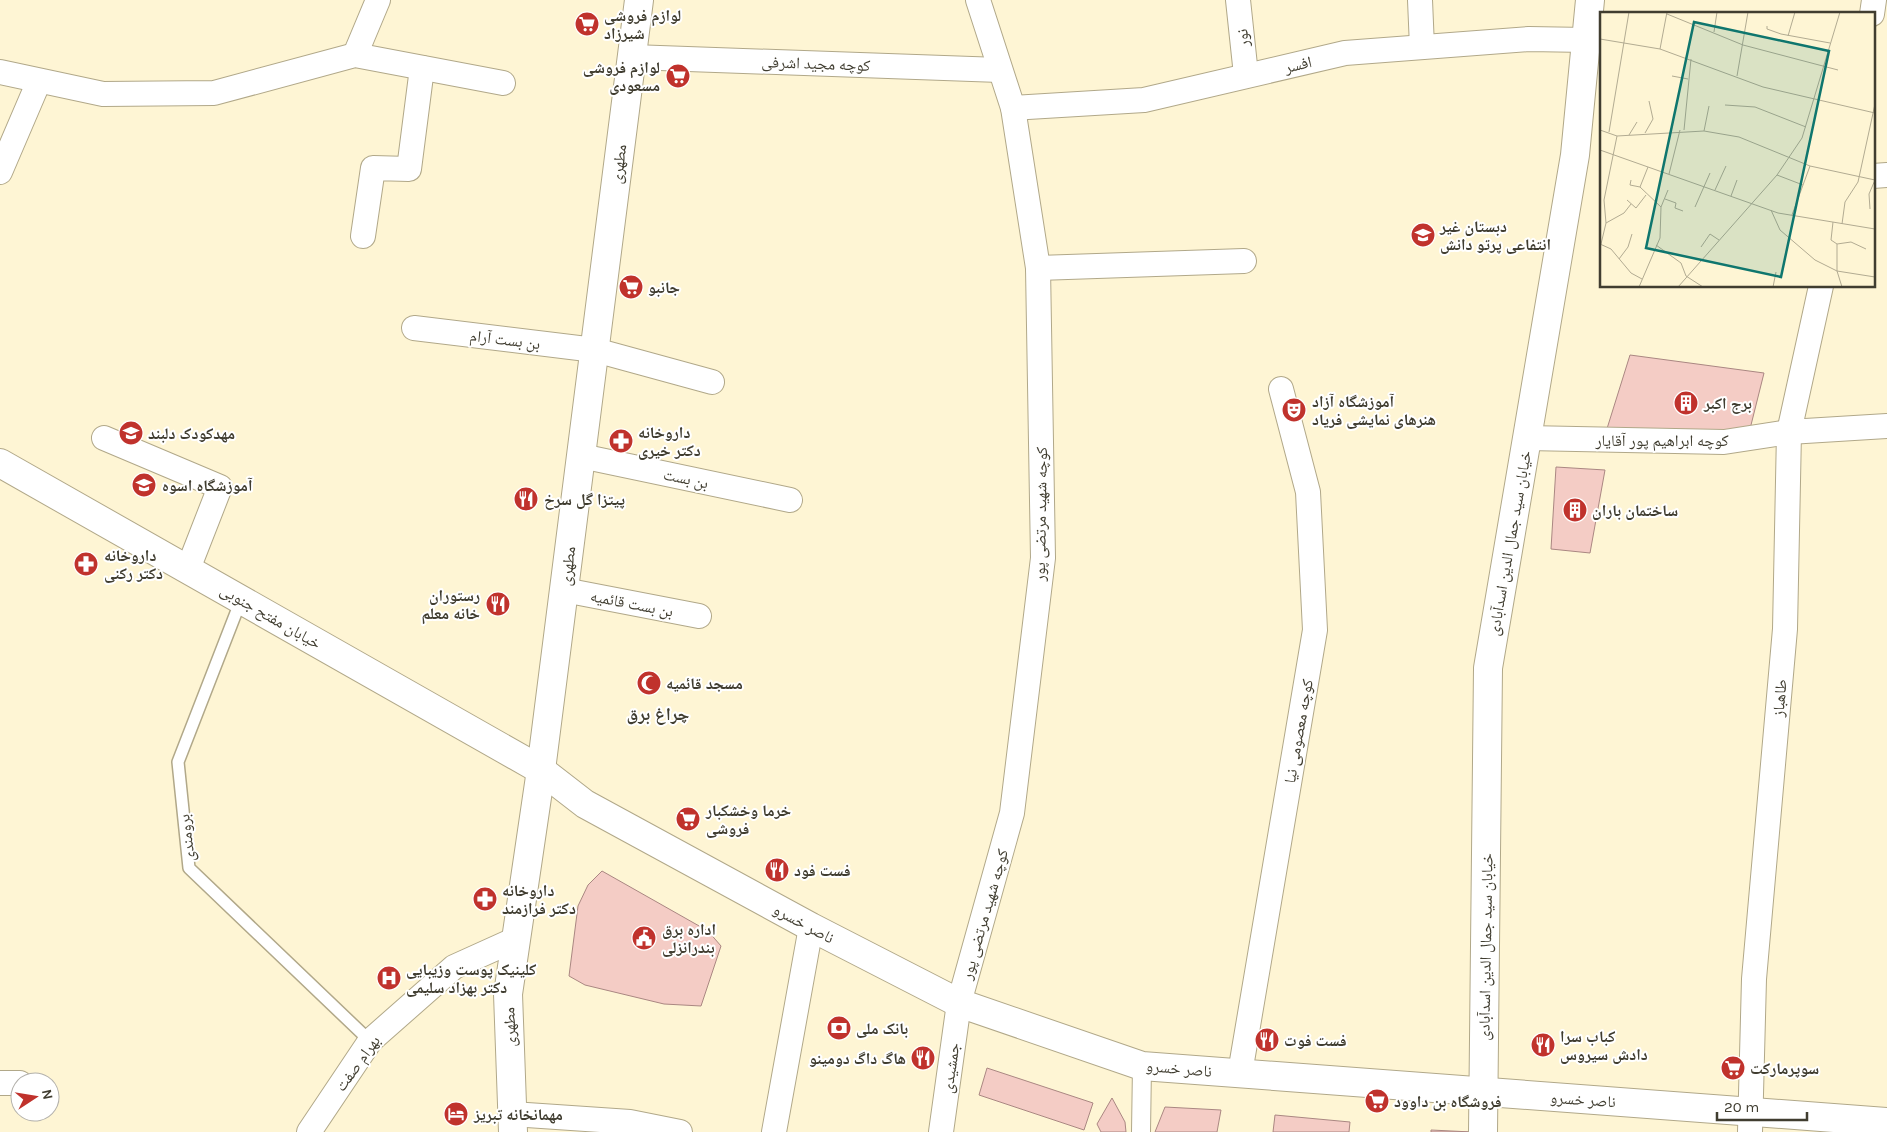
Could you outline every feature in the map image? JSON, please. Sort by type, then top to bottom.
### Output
[{"type":"street","points":[[355,55],[378,0]]},
{"type":"street","name":"مطهری","points":[[513,1123],[508,994],[541,770],[639,0]]},
{"type":"street","name":"کوچه شهید مرتضی پور","points":[[960,1003],[1012,813],[1043,558],[1038,268],[1013,108],[978,0]]},
{"type":"street","name":"نور","points":[[1238,0],[1246,75]]},
{"type":"street","points":[[1420,0],[1422,47]]},
{"type":"street","name":"خیابان سید جمال الدین اسدآبادی","points":[[1482,1132],[1488,668],[1575,155],[1590,0]]},
{"type":"street","name":"افسر","points":[[1013,108],[1144,100],[1345,53],[1528,39],[1586,40]]},
{"type":"street","points":[[0,72],[103,94],[214,94],[355,55],[503,82]]},
{"type":"street","name":"کوچه مجید اشرفی","points":[[632,57],[1000,70]]},
{"type":"street","points":[[363,236],[373,168],[409,169],[422,68]]},
{"type":"street","points":[[0,172],[40,81]]},
{"type":"street","points":[[1874,176],[1887,175]]},
{"type":"street","points":[[1038,268],[1244,261]]},
{"type":"street","name":"طاهباز","points":[[1749,1122],[1754,979],[1785,629],[1789,432],[1821,288]]},
{"type":"street","name":"بن بست آرام","points":[[414,328],[595,350],[712,382]]},
{"type":"street","name":"کوچه معصومی نیا","points":[[1240,1073],[1315,630],[1308,492],[1281,389]]},
{"type":"street","name":"کوچه ابراهیم پور آقایار","points":[[1527,438],[1724,442],[1789,432],[1887,426]]},
{"type":"street","points":[[104,438],[220,488],[188,570]]},
{"type":"street","name":"بن بست","points":[[581,456],[790,500]]},
{"type":"street","name":"خیابان مفتح جنوبی","points":[[0,463],[541,770]]},
{"type":"street","name":"بن بست قائمیه","points":[[564,590],[699,616]]},
{"type":"street","name":"ناصر خسرو","points":[[541,770],[584,804],[811,927],[960,1003],[1142,1066],[1484,1091],[1749,1122],[1887,1122]]},
{"type":"street","points":[[774,1132],[811,927]]},
{"type":"street","name":"بهرام صفت","points":[[309,1132],[370,1041],[454,968],[516,939]]},
{"type":"street","name":"جمشیدی","points":[[942,1132],[960,1003]]},
{"type":"street","points":[[1141,1132],[1142,1066]]},
{"type":"street","points":[[513,1123],[630,1122],[680,1132]]},
{"type":"lane","name":"برومندی","points":[[241,600],[178,762],[189,868],[370,1041]]},
{"type":"building","name":"برج اکبر","points":[[1630,355],[1764,373],[1749,433],[1605,435]]},
{"type":"building","name":"ساختمان باران","points":[[1556,467],[1605,470],[1590,553],[1551,549]]},
{"type":"building","name":"اداره برق بندرانزلی","points":[[602,871],[708,931],[721,946],[701,1006],[664,1004],[585,985],[569,976],[578,906],[588,885]]},
{"type":"building","points":[[987,1068],[1093,1103],[1084,1130],[979,1095]]},
{"type":"building","points":[[1112,1098],[1125,1122],[1126,1132],[1101,1132],[1097,1124]]},
{"type":"building","points":[[1165,1107],[1221,1110],[1217,1132],[1155,1132]]},
{"type":"building","points":[[1275,1115],[1350,1122],[1349,1132],[1273,1132]]},
{"type":"building","points":[[1431,1130],[1472,1132],[1431,1132]]},
{"type":"place","name":"لوازم فروشی شیرزاد","points":[[587,24]]},
{"type":"place","name":"لوازم فروشی مسعودی","points":[[678,76]]},
{"type":"place","name":"دبستان غیر انتفاعی پرتو دانش","points":[[1423,235]]},
{"type":"place","name":"جانبو","points":[[631,287]]},
{"type":"place","name":"برج اکبر","points":[[1686,403]]},
{"type":"place","name":"آموزشگاه آزاد هنرهای نمایشی فریاد","points":[[1294,410]]},
{"type":"place","name":"مهدکودک دلبند","points":[[131,433]]},
{"type":"place","name":"داروخانه دکتر خیری","points":[[621,441]]},
{"type":"place","name":"آموزشگاه اسوه","points":[[144,485]]},
{"type":"place","name":"پیتزا گل سرخ","points":[[526,499]]},
{"type":"place","name":"ساختمان باران","points":[[1575,510]]},
{"type":"place","name":"داروخانه دکتر رکنی","points":[[86,564]]},
{"type":"place","name":"رستوران خانه معلم","points":[[498,604]]},
{"type":"place","name":"مسجد قائمیه","points":[[649,683]]},
{"type":"place","name":"خرما وخشکبار فروشی","points":[[688,819]]},
{"type":"place","name":"فست فود","points":[[777,870]]},
{"type":"place","name":"داروخانه دکتر فرازمند","points":[[485,899]]},
{"type":"place","name":"اداره برق بندرانزلی","points":[[644,938]]},
{"type":"place","name":"کلینیک پوست وزیبایی دکتر بهزاد سلیمی","points":[[389,978]]},
{"type":"place","name":"بانک ملی","points":[[839,1028]]},
{"type":"place","name":"فست فوت","points":[[1267,1040]]},
{"type":"place","name":"کباب سرا دادش سیروس","points":[[1543,1045]]},
{"type":"place","name":"هاگ داگ دومینو","points":[[923,1058]]},
{"type":"place","name":"سوپرمارکت","points":[[1733,1068]]},
{"type":"place","name":"فروشگاه بن داوود","points":[[1377,1101]]},
{"type":"place","name":"مهمانخانه تبریز","points":[[456,1114]]},
{"type":"district","name":"چراغ برق","points":[[658,714]]}]
